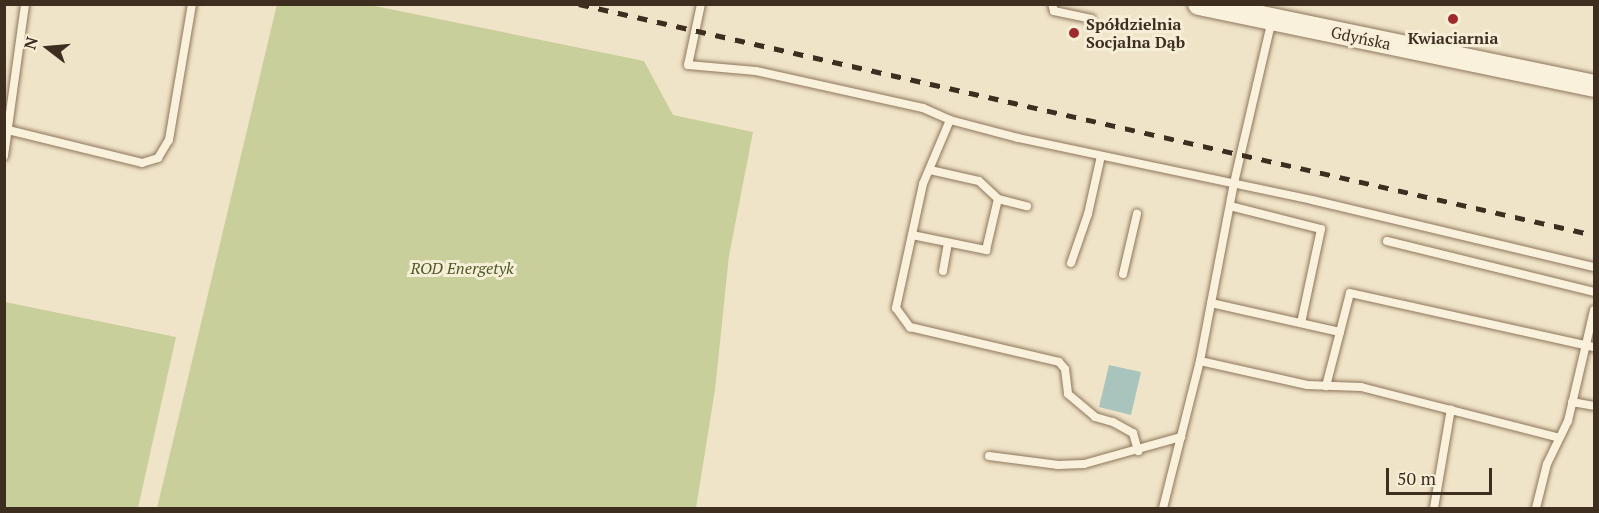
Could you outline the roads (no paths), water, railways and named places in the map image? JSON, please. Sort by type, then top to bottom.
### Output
[{"type":"main road","name":"Gdyńska","points":[[1199,4],[1594,86]]},
{"type":"lane","points":[[4,156],[25,4]]},
{"type":"lane","points":[[8,130],[141,163],[158,158],[169,140],[192,4]]},
{"type":"lane","points":[[701,4],[688,64],[756,71],[923,108],[950,120],[1101,156],[1234,183],[1594,267]]},
{"type":"lane","points":[[1052,4],[1054,11],[1090,19]]},
{"type":"lane","points":[[1163,508],[1200,361],[1234,183],[1272,20]]},
{"type":"lane","points":[[950,120],[930,170],[912,235],[896,308],[909,327],[1059,362],[1065,369],[1068,394],[1095,417],[1113,422],[1133,433],[1138,451]]},
{"type":"lane","points":[[1071,263],[1088,214],[1101,156]]},
{"type":"lane","points":[[930,170],[979,181],[998,199],[1027,206]]},
{"type":"lane","points":[[912,235],[986,250],[998,199]]},
{"type":"lane","points":[[1230,206],[1321,229],[1300,323]]},
{"type":"lane","points":[[1123,274],[1137,214]]},
{"type":"lane","points":[[1387,242],[1594,292]]},
{"type":"lane","points":[[942,271],[948,243]]},
{"type":"lane","points":[[1326,386],[1350,293],[1590,346]]},
{"type":"lane","points":[[1211,303],[1340,332]]},
{"type":"lane","points":[[1536,508],[1547,464],[1559,438],[1590,346],[1594,310]]},
{"type":"lane","points":[[1200,361],[1326,386],[1361,387],[1559,438]]},
{"type":"lane","points":[[1572,402],[1594,406]]},
{"type":"lane","points":[[1434,508],[1451,409]]},
{"type":"lane","points":[[989,456],[1058,465],[1138,451],[1181,437]]},
{"type":"water","points":[[1109,365],[1141,372],[1131,415],[1099,407]]},
{"type":"railway","points":[[579,4],[1594,235]]},
{"type":"place","name":"Kwiaciarnia","points":[[1453,19]]},
{"type":"place","name":"Spółdzielnia Socjalna Dąb","points":[[1074,33]]},
{"type":"park label","name":"ROD Energetyk","points":[[462,268]]}]
